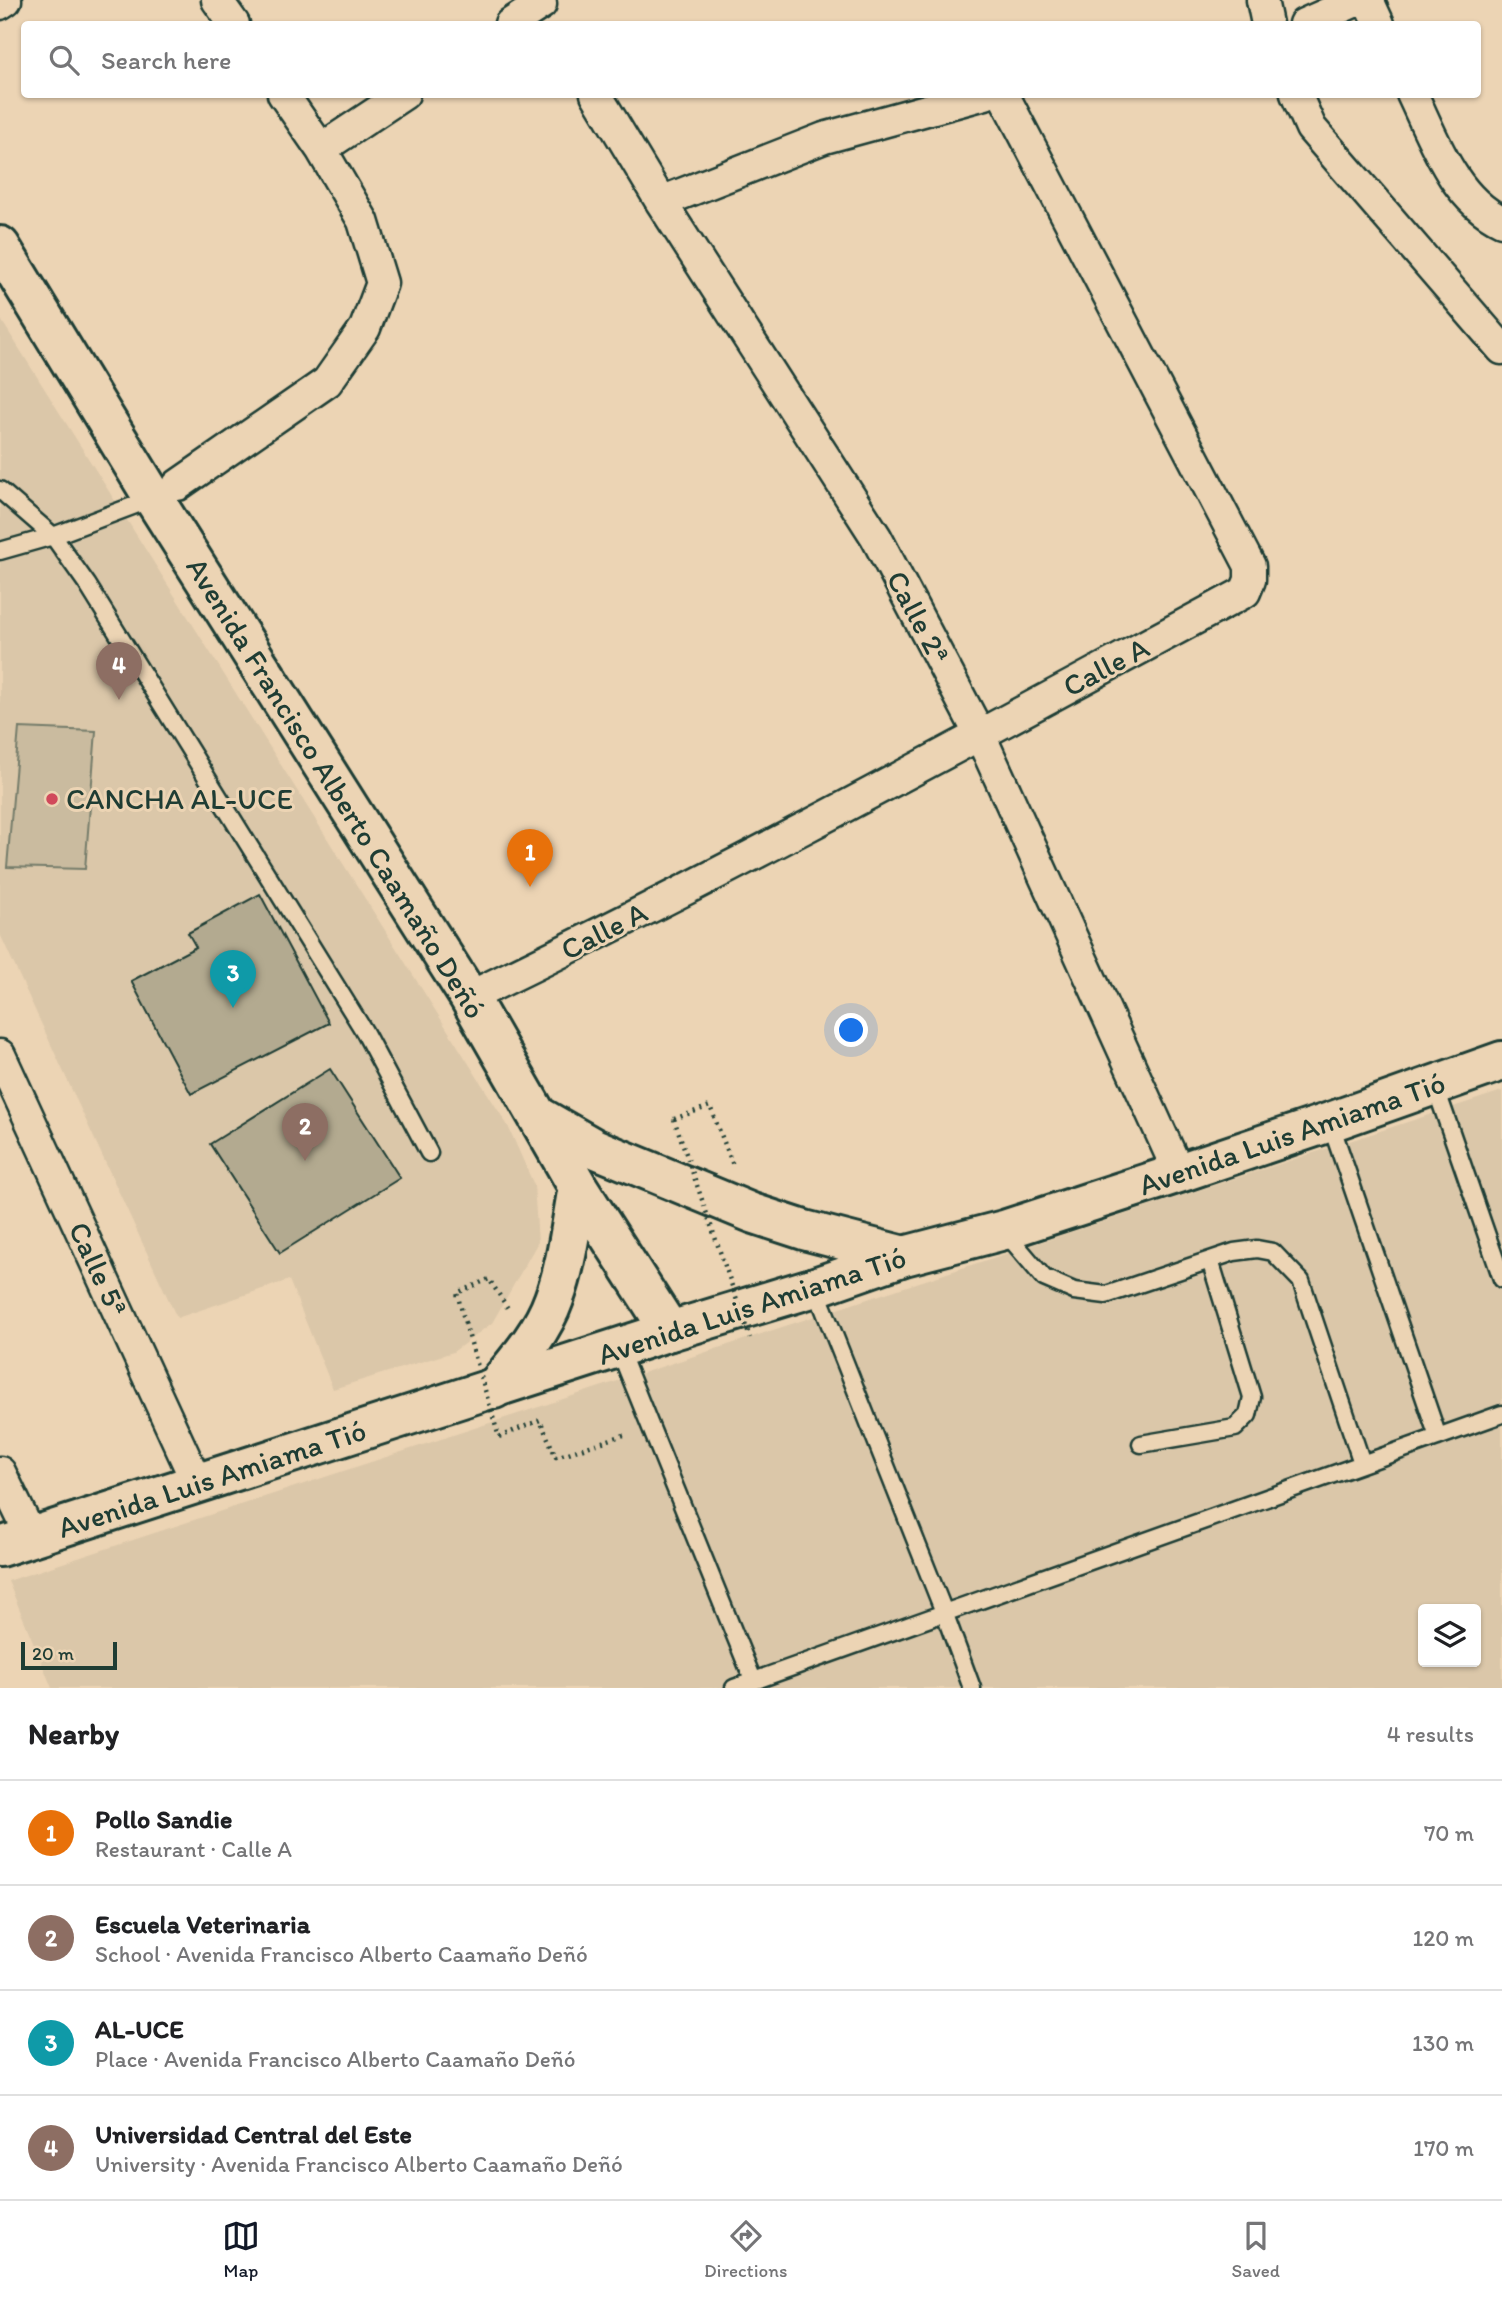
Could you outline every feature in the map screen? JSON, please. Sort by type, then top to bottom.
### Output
[{"type":"main road","name":"Avenida Francisco Alberto Caamaño Deñó","points":[[0,246],[166,492],[469,997],[578,1187],[670,1331]]},
{"type":"main road","name":"Avenida Luis Amiama Tió","points":[[15,1542],[670,1331],[815,1287],[904,1255],[1004,1230],[1330,1122],[1502,1061]]},
{"type":"main road","points":[[535,1114],[594,1148],[752,1213],[804,1230],[904,1255]]},
{"type":"main road","points":[[494,1389],[530,1344],[554,1300],[578,1187]]},
{"type":"street","points":[[0,4],[6,0]]},
{"type":"street","points":[[217,0],[232,21]]},
{"type":"street","points":[[1262,0],[1266,21]]},
{"type":"street","points":[[1311,21],[1357,0]]},
{"type":"street","points":[[1368,0],[1378,21]]},
{"type":"street","points":[[516,21],[544,9]]},
{"type":"street","points":[[166,492],[327,383],[365,328],[382,283],[363,221],[321,149],[286,98]]},
{"type":"street","points":[[321,149],[398,98]]},
{"type":"street","name":"Calle 2ª","points":[[598,98],[661,202],[876,537],[980,735],[1179,1173]]},
{"type":"street","points":[[661,202],[824,138],[970,98]]},
{"type":"street","name":"Calle A","points":[[469,997],[573,947],[980,735],[1245,592],[1250,580],[1250,566],[1005,98]]},
{"type":"street","points":[[1298,98],[1311,128],[1502,349]]},
{"type":"street","points":[[1414,98],[1448,170],[1485,213],[1502,221]]},
{"type":"street","name":"Calle 5ª","points":[[0,1055],[197,1483]]},
{"type":"street","points":[[0,1472],[15,1542]]},
{"type":"lane","points":[[0,490],[53,536],[87,584],[365,1031],[429,1153]]},
{"type":"lane","points":[[0,551],[53,536],[166,492]]},
{"type":"lane","points":[[1436,1086],[1502,1279]]},
{"type":"lane","points":[[1330,1122],[1438,1437]]},
{"type":"lane","points":[[1004,1230],[1044,1278],[1074,1292],[1106,1295],[1234,1252],[1257,1249],[1273,1252],[1301,1281],[1362,1463]]},
{"type":"lane","points":[[1141,1444],[1235,1429],[1248,1415],[1252,1397],[1210,1260]]},
{"type":"lane","points":[[815,1287],[972,1688]]},
{"type":"lane","points":[[619,1349],[753,1681]]},
{"type":"lane","points":[[734,1688],[1502,1414]]},
{"type":"path","points":[[750,1338],[674,1118],[710,1106],[752,1213]]},
{"type":"path","points":[[489,1279],[457,1293],[499,1437],[540,1420],[556,1457],[652,1426]]},
{"type":"shaded area","points":[[0,318],[508,1126],[534,1185],[538,1242],[492,1323],[453,1352],[333,1389],[289,1280],[177,1318],[0,934]]},
{"type":"shaded area","name":"CANCHA AL-UCE","points":[[19,728],[96,731],[85,869],[7,867]]},
{"type":"shaded area","points":[[1502,1091],[1502,1688],[52,1688],[8,1581]]},
{"type":"building","points":[[260,894],[329,1023],[191,1094],[131,981],[196,947],[188,933]]},
{"type":"building","points":[[330,1069],[400,1178],[280,1253],[210,1144]]},
{"type":"place","name":"Universidad Central del Este","points":[[119,700]]},
{"type":"place","name":"CANCHA AL-UCE","points":[[52,799]]},
{"type":"place","name":"Pollo Sandie","points":[[530,887]]},
{"type":"place","name":"AL-UCE","points":[[233,1008]]},
{"type":"place","name":"Escuela Veterinaria","points":[[305,1161]]}]
